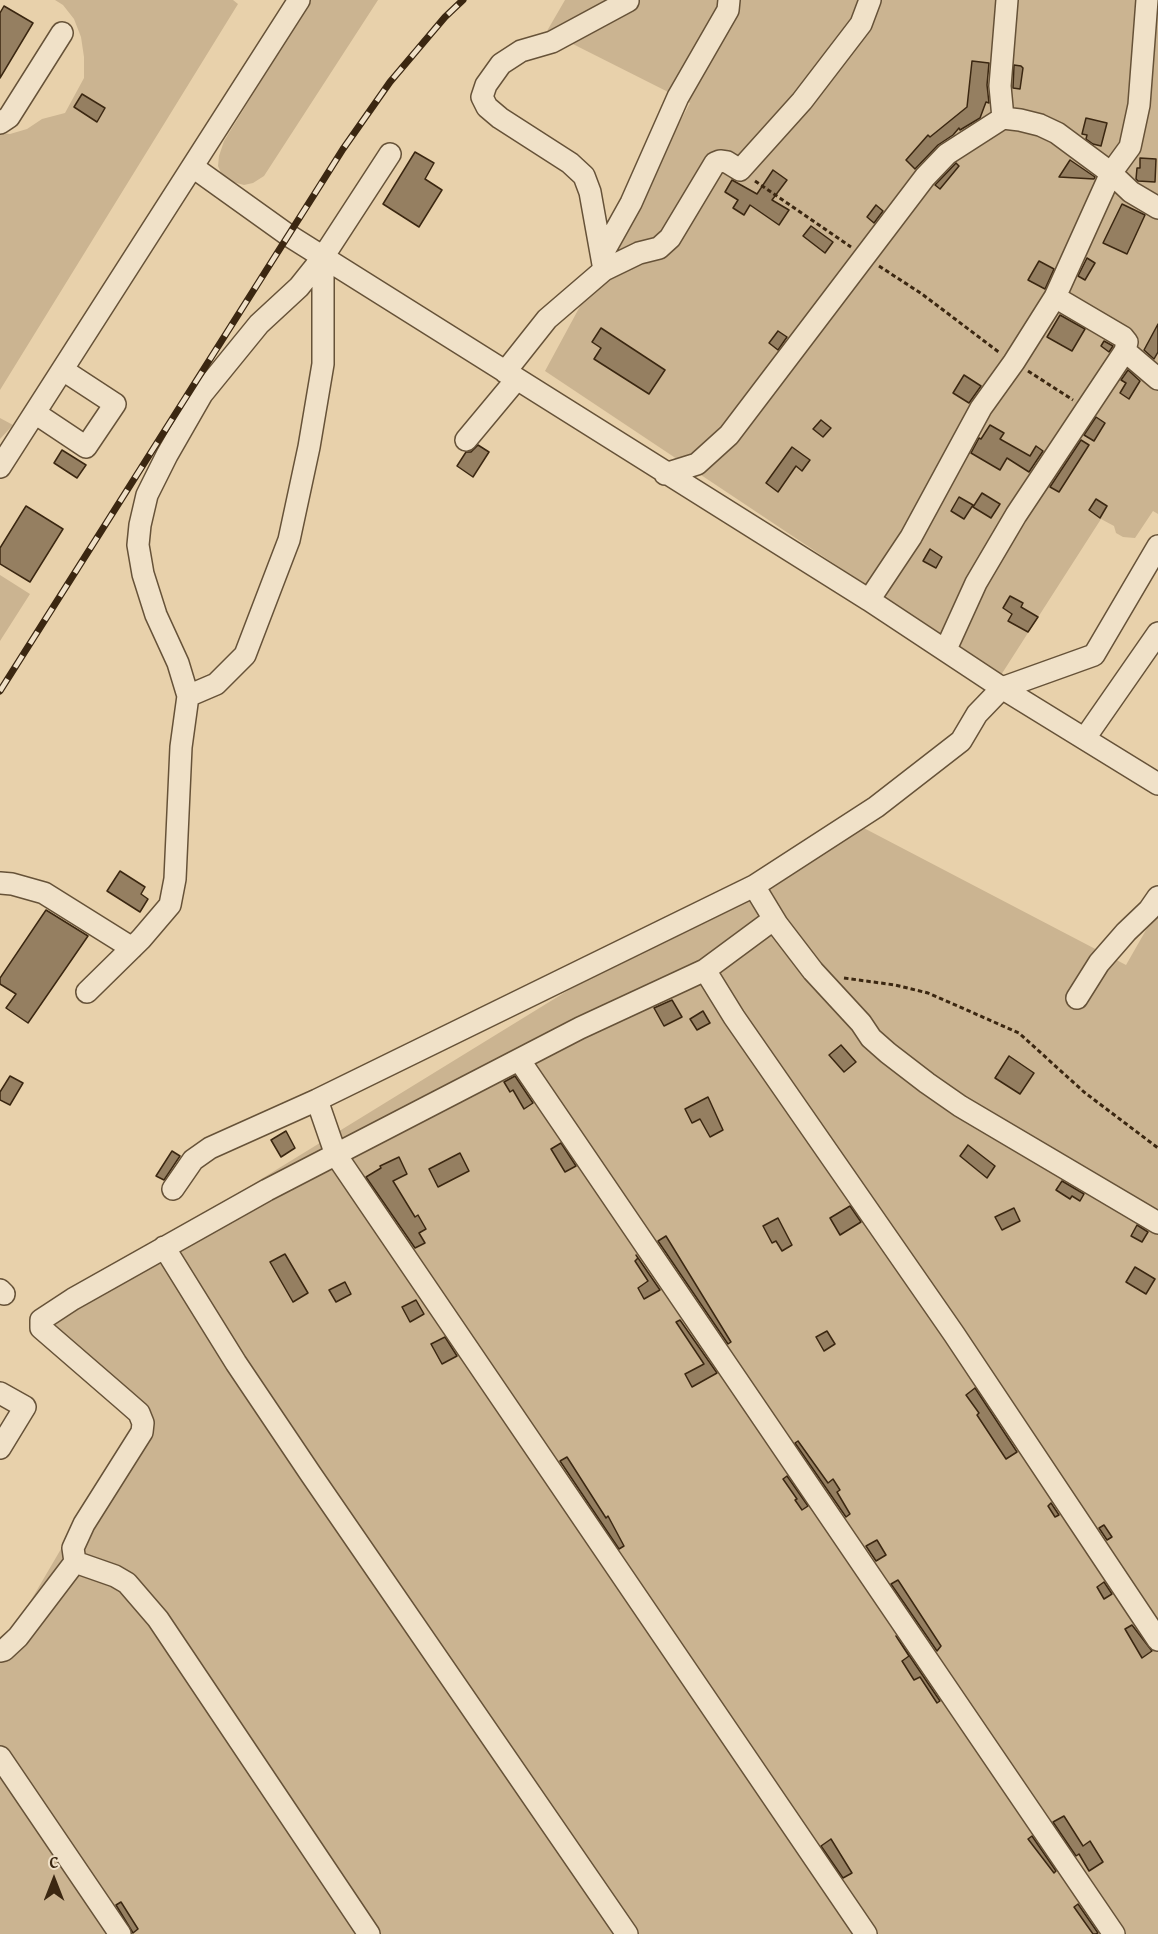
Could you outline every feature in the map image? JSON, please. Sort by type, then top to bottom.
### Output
[{"type":"street","points":[[0,467],[299,0]]},
{"type":"street","points":[[466,440],[547,319],[603,263],[678,97],[728,10],[729,0]]},
{"type":"street","points":[[603,263],[659,248],[670,238],[715,163],[727,162],[740,170],[802,101],[842,50],[861,24],[870,0]]},
{"type":"street","points":[[1004,118],[1000,86],[1007,0]]},
{"type":"street","points":[[869,600],[911,537],[981,408],[1014,362],[1054,297],[1111,173],[1130,147],[1139,105],[1148,0]]},
{"type":"street","points":[[603,263],[590,192],[584,176],[570,163],[500,118],[487,107],[483,97],[486,85],[501,64],[520,51],[552,42],[628,1]]},
{"type":"street","points":[[0,123],[9,117],[62,33]]},
{"type":"street","points":[[665,474],[697,464],[729,435],[925,177],[947,154],[1004,118],[1030,122],[1057,134],[1111,173],[1131,192],[1158,208]]},
{"type":"street","points":[[87,992],[132,948],[170,904],[175,879],[181,747],[188,696],[178,663],[156,615],[138,545],[147,495],[202,394],[259,324],[299,286],[323,257],[390,154]]},
{"type":"street","points":[[194,167],[288,235],[665,474],[869,600],[1002,688],[1158,784]]},
{"type":"street","points":[[188,696],[216,684],[245,655],[289,540],[309,447],[323,364],[323,257]]},
{"type":"street","points":[[946,649],[976,583],[1016,514],[1125,351],[1127,342],[1123,336],[1054,297]]},
{"type":"street","points":[[1125,351],[1158,379]]},
{"type":"street","points":[[35,413],[86,447],[115,404],[63,370]]},
{"type":"street","points":[[173,1189],[193,1160],[210,1148],[317,1100],[754,886],[876,807],[961,741],[977,714],[1002,688],[1094,655],[1158,546]]},
{"type":"street","points":[[1085,738],[1158,633]]},
{"type":"street","points":[[0,882],[44,893],[132,948]]},
{"type":"street","points":[[754,886],[774,919],[813,971],[861,1023],[871,1038],[888,1053],[960,1106],[1155,1213]]},
{"type":"street","points":[[1077,998],[1099,963],[1126,932],[1155,908]]},
{"type":"street","points":[[0,1651],[18,1637],[75,1562],[73,1548],[84,1524],[142,1432],[143,1423],[139,1413],[46,1334],[41,1328],[41,1320],[164,1247],[267,1190],[580,1028],[705,969],[774,919]]},
{"type":"street","points":[[705,969],[734,1017],[954,1334],[1158,1640]]},
{"type":"street","points":[[520,1060],[1114,1934]]},
{"type":"street","points":[[317,1100],[336,1155],[866,1934]]},
{"type":"street","points":[[164,1247],[236,1363],[310,1473],[627,1934]]},
{"type":"street","points":[[0,1393],[25,1407],[0,1448]]},
{"type":"street","points":[[75,1562],[115,1576],[127,1583],[158,1619],[369,1934]]},
{"type":"street","points":[[0,1756],[120,1934]]},
{"type":"path","points":[[740,170],[864,257],[896,276],[1014,362],[1087,409]]},
{"type":"path","points":[[813,971],[928,993],[1019,1033],[1084,1092],[1158,1148]]},
{"type":"shaded area","points":[[55,0],[233,0],[238,4],[0,390],[0,133],[10,134],[27,129],[42,119],[65,113],[84,78],[81,37],[74,19],[63,5]]},
{"type":"shaded area","points":[[311,0],[378,0],[264,176],[253,183],[244,185],[233,182],[221,173],[218,166],[224,141]]},
{"type":"shaded area","points":[[565,0],[1158,0],[1158,514],[1153,511],[1135,538],[1123,537],[1116,533],[1114,526],[1101,519],[1001,675],[545,371],[690,103],[547,31]]},
{"type":"shaded area","points":[[0,418],[13,425],[0,439]]},
{"type":"shaded area","points":[[0,575],[30,594],[0,641]]},
{"type":"shaded area","points":[[858,825],[1126,965],[1158,909],[1158,1934],[0,1934],[0,1645],[6,1643],[137,1419],[40,1315],[694,913]]},
{"type":"building","points":[[4,6],[33,23],[0,78],[0,13]]},
{"type":"building","points":[[972,61],[989,63],[987,85],[989,103],[986,102],[980,118],[960,130],[959,128],[938,145],[915,169],[906,160],[928,135],[930,137],[967,107]]},
{"type":"building","points":[[1014,65],[1023,68],[1020,89],[1013,88]]},
{"type":"building","points":[[82,94],[105,108],[97,122],[74,107]]},
{"type":"building","points":[[1086,118],[1107,123],[1101,146],[1093,144],[1086,139],[1087,135],[1082,134]]},
{"type":"building","points":[[415,152],[434,163],[425,179],[442,190],[419,227],[383,204]]},
{"type":"building","points":[[1140,158],[1156,159],[1155,182],[1136,179],[1137,168],[1140,168]]},
{"type":"building","points":[[1070,160],[1095,177],[1094,179],[1059,177]]},
{"type":"building","points":[[956,163],[959,166],[940,189],[935,185]]},
{"type":"building","points":[[773,170],[787,180],[772,200],[789,210],[779,225],[750,205],[744,215],[733,208],[738,200],[725,192],[732,180],[757,194]]},
{"type":"building","points":[[1122,204],[1145,215],[1127,254],[1103,243]]},
{"type":"building","points":[[876,205],[883,211],[874,223],[867,217]]},
{"type":"building","points":[[811,226],[833,242],[825,253],[803,236]]},
{"type":"building","points":[[1087,258],[1095,263],[1085,280],[1078,276]]},
{"type":"building","points":[[1039,261],[1054,269],[1045,289],[1028,280]]},
{"type":"building","points":[[1060,315],[1085,329],[1072,351],[1047,337]]},
{"type":"building","points":[[1158,324],[1158,352],[1154,359],[1144,350]]},
{"type":"building","points":[[601,328],[665,370],[649,394],[594,359],[601,348],[592,342]]},
{"type":"building","points":[[778,331],[787,337],[778,350],[769,343]]},
{"type":"building","points":[[1104,341],[1113,346],[1109,352],[1101,346]]},
{"type":"building","points":[[1128,370],[1140,381],[1129,399],[1120,393],[1126,383],[1121,380]]},
{"type":"building","points":[[964,375],[981,386],[969,403],[953,393]]},
{"type":"building","points":[[1096,417],[1105,423],[1094,441],[1084,435]]},
{"type":"building","points":[[821,420],[831,428],[823,437],[813,429]]},
{"type":"building","points":[[990,425],[1004,433],[1000,439],[1030,456],[1036,446],[1043,451],[1029,472],[1007,458],[1000,470],[971,453],[979,438],[981,439]]},
{"type":"building","points":[[1081,440],[1089,445],[1059,492],[1050,487]]},
{"type":"building","points":[[478,445],[489,452],[473,477],[457,466],[466,452],[471,452]]},
{"type":"building","points":[[792,447],[810,460],[802,471],[796,466],[778,492],[766,483]]},
{"type":"building","points":[[62,450],[86,465],[77,478],[54,463]]},
{"type":"building","points":[[982,493],[1000,504],[991,518],[973,507]]},
{"type":"building","points":[[959,497],[973,505],[964,519],[951,511]]},
{"type":"building","points":[[1096,499],[1107,506],[1100,518],[1089,510]]},
{"type":"building","points":[[26,506],[63,529],[30,582],[0,564],[0,548]]},
{"type":"building","points":[[930,549],[942,557],[936,568],[923,561]]},
{"type":"building","points":[[1010,596],[1023,603],[1021,607],[1038,617],[1028,632],[1008,621],[1012,614],[1003,608]]},
{"type":"building","points":[[120,871],[145,887],[141,894],[148,899],[140,912],[107,891]]},
{"type":"building","points":[[46,910],[88,936],[28,1023],[6,1008],[16,994],[0,984],[0,978]]},
{"type":"building","points":[[672,1000],[682,1017],[664,1026],[654,1008]]},
{"type":"building","points":[[703,1011],[710,1023],[697,1030],[690,1019]]},
{"type":"building","points":[[841,1045],[856,1062],[844,1072],[829,1055]]},
{"type":"building","points":[[1009,1056],[1034,1073],[1020,1094],[995,1078]]},
{"type":"building","points":[[10,1076],[23,1083],[10,1105],[0,1100],[0,1092]]},
{"type":"building","points":[[515,1076],[533,1103],[524,1109],[513,1090],[510,1092],[504,1082]]},
{"type":"building","points":[[708,1097],[723,1130],[710,1137],[700,1119],[692,1123],[685,1109]]},
{"type":"building","points":[[286,1131],[295,1148],[281,1157],[271,1140]]},
{"type":"building","points":[[561,1143],[576,1166],[565,1172],[551,1149]]},
{"type":"building","points":[[968,1145],[995,1166],[987,1178],[960,1156]]},
{"type":"building","points":[[172,1151],[180,1156],[164,1180],[156,1176]]},
{"type":"building","points":[[460,1153],[469,1171],[438,1187],[429,1169]]},
{"type":"building","points":[[399,1157],[407,1174],[393,1181],[415,1217],[418,1215],[426,1229],[419,1233],[425,1243],[415,1248],[366,1177],[381,1168],[380,1166]]},
{"type":"building","points":[[1062,1181],[1084,1194],[1080,1201],[1072,1196],[1070,1199],[1056,1190]]},
{"type":"building","points":[[850,1206],[861,1222],[840,1235],[830,1218]]},
{"type":"building","points":[[1014,1208],[1020,1221],[1002,1230],[995,1217]]},
{"type":"building","points":[[778,1218],[792,1245],[782,1251],[776,1241],[772,1243],[763,1226]]},
{"type":"building","points":[[1137,1225],[1148,1232],[1142,1242],[1131,1236]]},
{"type":"building","points":[[666,1236],[731,1342],[728,1344],[658,1241]]},
{"type":"building","points":[[285,1254],[308,1293],[293,1302],[270,1262]]},
{"type":"building","points":[[636,1255],[660,1290],[644,1299],[638,1288],[648,1281],[635,1261],[638,1258]]},
{"type":"building","points":[[1135,1267],[1155,1279],[1146,1294],[1126,1282]]},
{"type":"building","points":[[345,1282],[351,1294],[336,1302],[329,1290]]},
{"type":"building","points":[[416,1300],[424,1314],[410,1322],[402,1307]]},
{"type":"building","points":[[680,1320],[717,1373],[692,1387],[685,1374],[704,1364],[676,1322]]},
{"type":"building","points":[[827,1331],[835,1344],[824,1351],[816,1337]]},
{"type":"building","points":[[445,1337],[457,1356],[442,1364],[431,1344]]},
{"type":"building","points":[[975,1388],[1017,1452],[1006,1459],[966,1395]]},
{"type":"building","points":[[798,1441],[828,1483],[833,1479],[840,1490],[837,1492],[850,1514],[846,1517],[795,1443]]},
{"type":"building","points":[[567,1457],[606,1518],[608,1516],[624,1546],[619,1549],[560,1461]]},
{"type":"building","points":[[787,1476],[808,1506],[802,1510],[783,1479]]},
{"type":"building","points":[[1051,1503],[1059,1515],[1055,1517],[1048,1506]]},
{"type":"building","points":[[1104,1525],[1112,1537],[1107,1540],[1099,1528]]},
{"type":"building","points":[[877,1540],[886,1555],[876,1561],[866,1546]]},
{"type":"building","points":[[898,1580],[941,1646],[937,1651],[891,1584]]},
{"type":"building","points":[[1104,1582],[1112,1594],[1104,1599],[1097,1587]]},
{"type":"building","points":[[1132,1625],[1152,1651],[1142,1658],[1125,1629]]},
{"type":"building","points":[[896,1636],[940,1701],[937,1703],[920,1677],[914,1680],[902,1661],[909,1656]]},
{"type":"building","points":[[1064,1816],[1083,1846],[1090,1841],[1103,1862],[1089,1871],[1079,1854],[1076,1856],[1053,1822]]},
{"type":"building","points":[[1032,1836],[1056,1871],[1054,1873],[1028,1839]]},
{"type":"building","points":[[831,1839],[852,1873],[843,1878],[821,1846]]},
{"type":"building","points":[[121,1902],[138,1929],[133,1933],[116,1905]]},
{"type":"building","points":[[1078,1904],[1098,1933],[1093,1934],[1074,1907]]},
{"type":"railway","points":[[0,691],[343,149],[390,82],[445,17],[463,0]]}]
